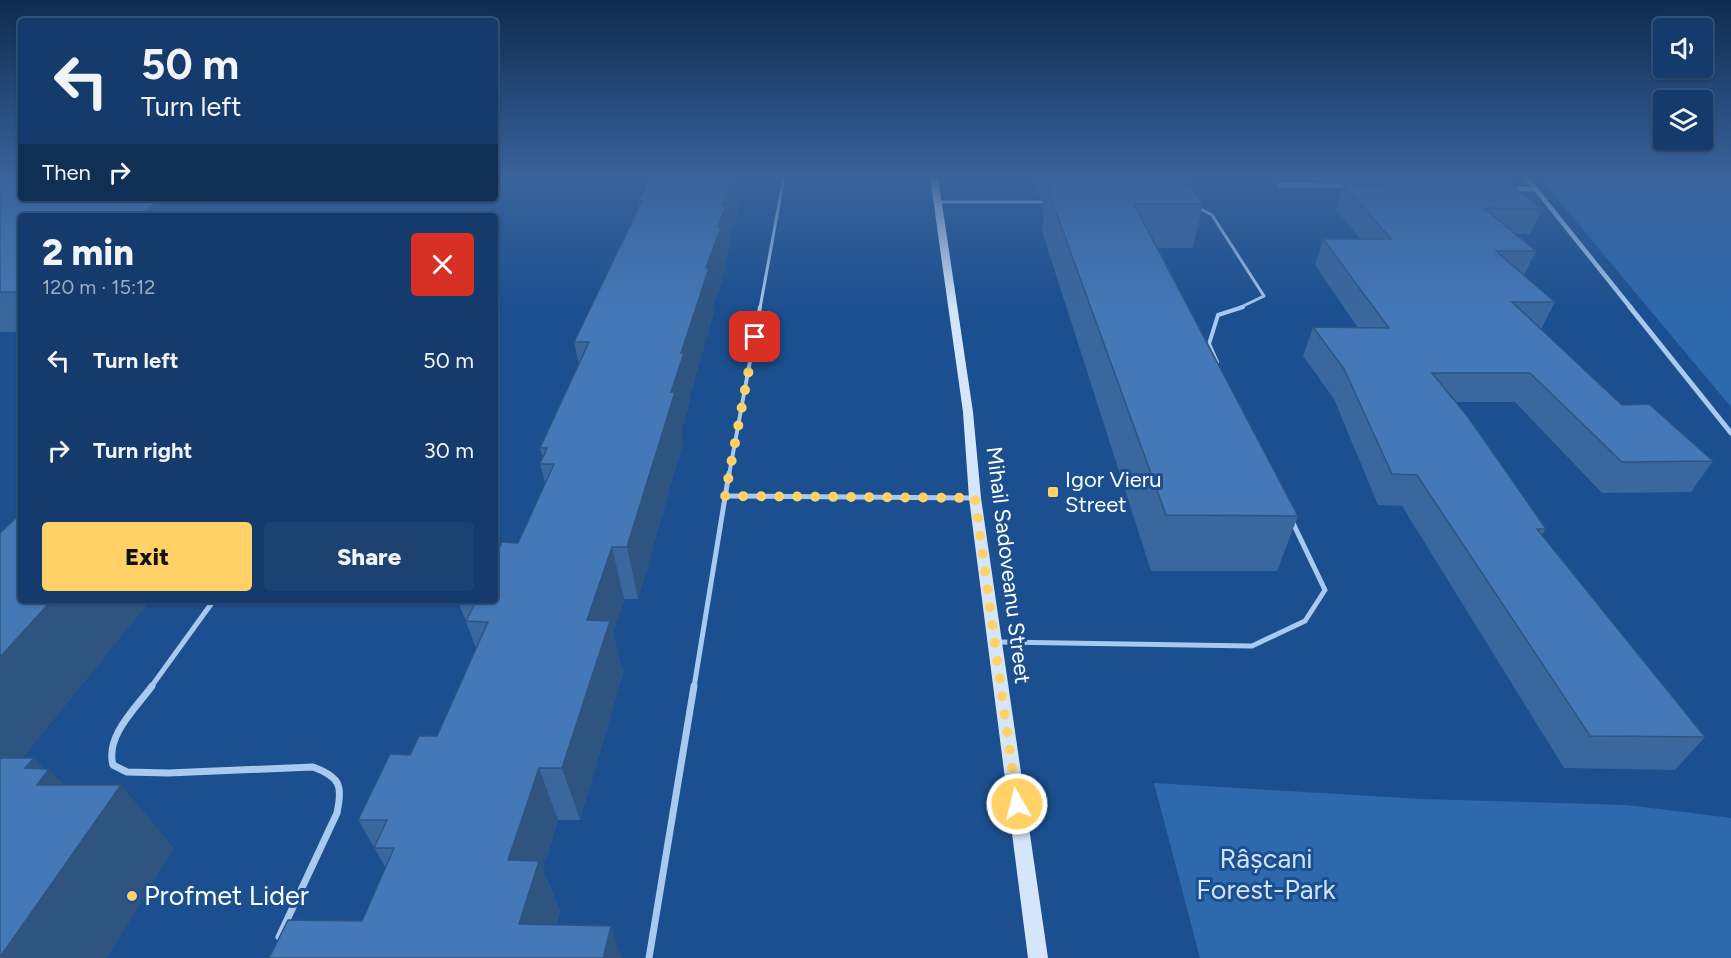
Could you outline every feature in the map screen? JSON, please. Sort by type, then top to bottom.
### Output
[{"type":"main road","name":"Mihail Sadoveanu Street","points":[[940,222],[968,412],[975,498],[1038,958]]},
{"type":"street","points":[[1563,222],[1731,433]]},
{"type":"lane","points":[[649,958],[725,496],[776,222]]},
{"type":"lane","points":[[1216,222],[1264,296],[1218,315],[1209,344],[1219,366]]},
{"type":"lane","points":[[725,496],[975,498]]},
{"type":"lane","points":[[995,642],[1252,646],[1305,621],[1325,590],[1290,515]]},
{"type":"lane","points":[[212,603],[117,734],[110,754],[113,765],[127,772],[168,773],[313,767],[331,774],[339,784],[342,795],[337,813],[274,948]]},
{"type":"green space","points":[[1576,222],[1731,222],[1731,407]]},
{"type":"green space","name":"Râșcani Forest-Park","points":[[1154,783],[1422,799],[1627,805],[1731,818],[1731,958],[1200,958]]},
{"type":"building","points":[[0,222],[18,222],[18,292],[0,292]]},
{"type":"building","points":[[632,222],[720,222],[718,227],[721,227],[706,268],[709,268],[681,353],[684,353],[671,392],[675,392],[627,547],[612,547],[587,620],[610,621],[562,768],[539,768],[508,860],[539,861],[519,924],[611,926],[603,958],[269,958],[288,920],[362,921],[394,848],[374,848],[387,820],[358,820],[390,754],[410,755],[419,736],[437,736],[488,622],[466,621],[475,603],[498,603],[498,551],[502,542],[518,543],[554,464],[540,464],[547,448],[540,448],[589,342],[574,342]]},
{"type":"building","points":[[1060,222],[1143,222],[1298,516],[1166,515]]},
{"type":"building","points":[[1376,222],[1501,222],[1536,251],[1496,251],[1555,302],[1512,302],[1622,405],[1649,404],[1713,461],[1622,462],[1530,373],[1432,373],[1468,417],[1546,529],[1537,529],[1705,737],[1590,736],[1417,475],[1392,474],[1344,369],[1313,327],[1389,328],[1323,239],[1391,239]]},
{"type":"building","points":[[18,516],[18,603],[49,603],[0,657],[0,533]]},
{"type":"building","points":[[0,758],[34,758],[25,768],[49,769],[37,785],[121,785],[0,957]]},
{"type":"place","name":"Igor Vieru Street","points":[[1053,492]]},
{"type":"place","name":"Profmet Lider","points":[[132,896]]},
{"type":"route","points":[[755,337],[725,496],[975,498],[1017,804]]}]
